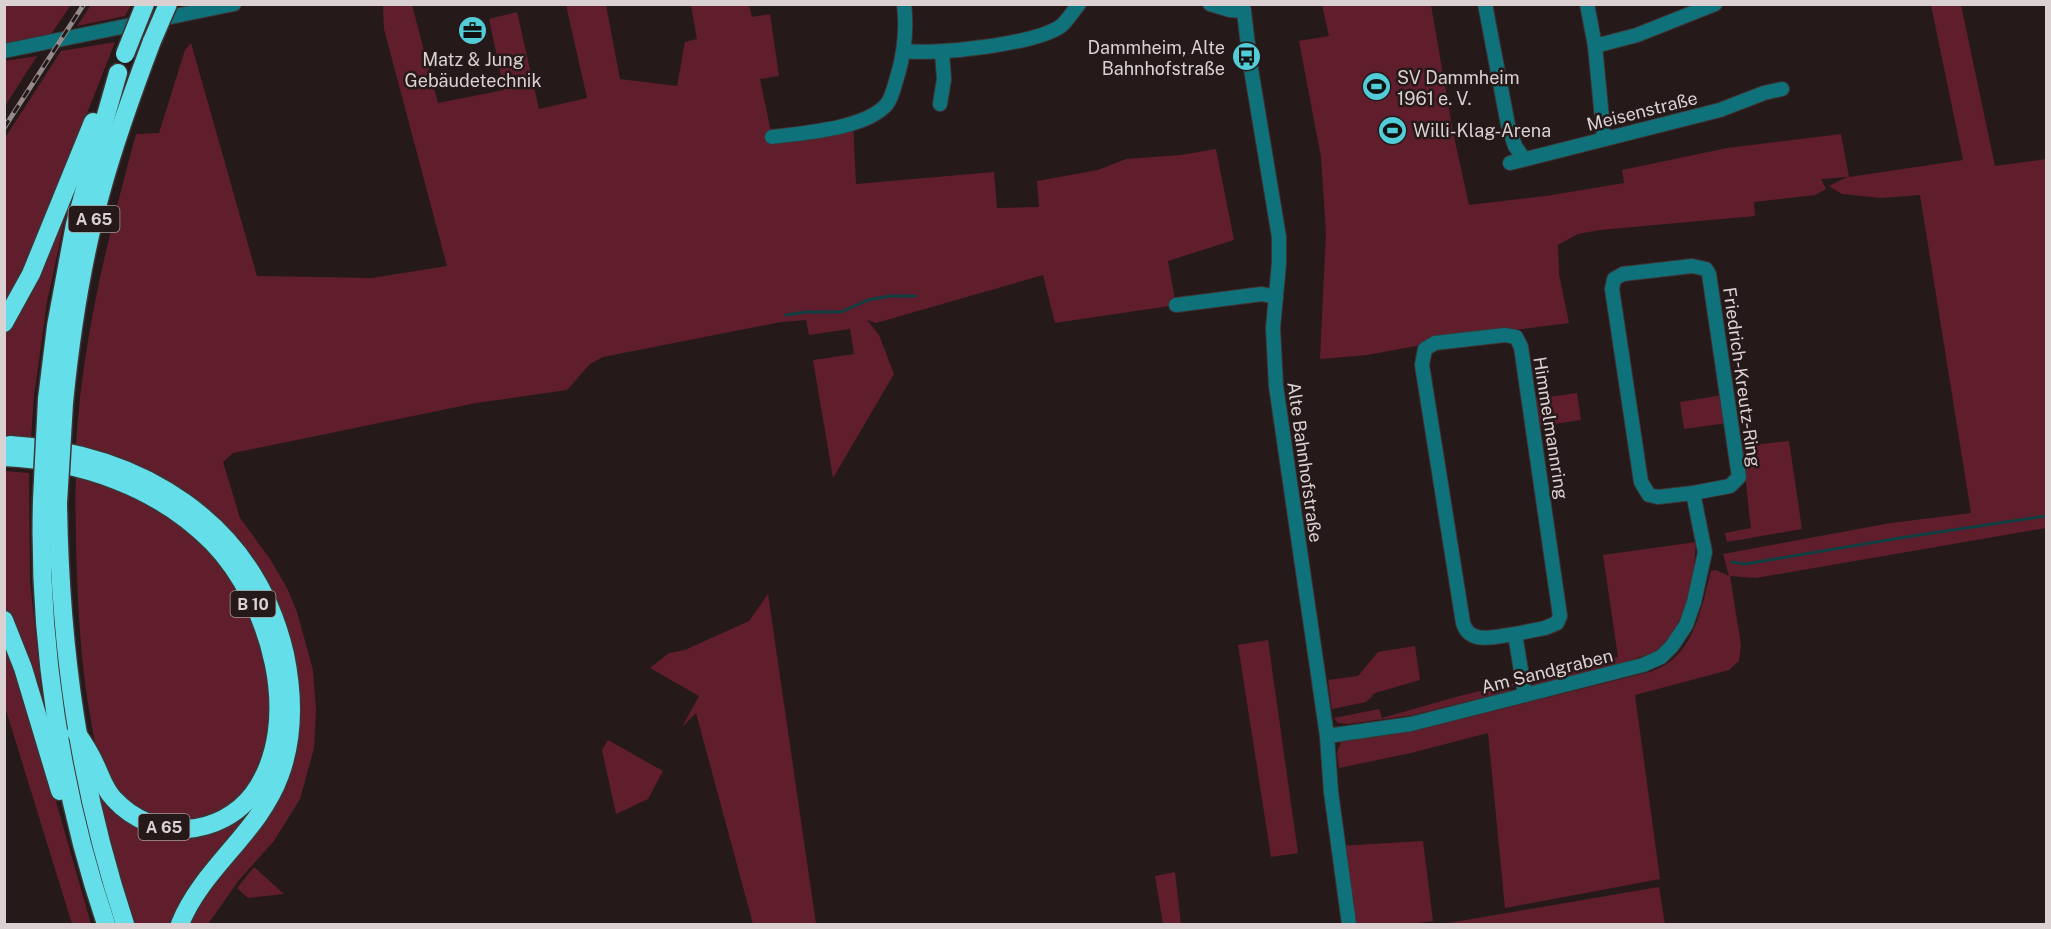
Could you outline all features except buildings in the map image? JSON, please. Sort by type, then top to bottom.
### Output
[{"type":"highway","name":"A 65","points":[[106,924],[78,827],[61,745],[50,669],[43,587],[56,401],[56,326],[75,224],[117,73],[145,4]]},
{"type":"highway","name":"A 65","points":[[56,401],[100,193],[124,114],[168,4]]},
{"type":"highway","points":[[4,323],[31,274],[95,115],[117,73]]},
{"type":"highway","name":"B 10","points":[[4,444],[56,450],[101,460],[154,482],[175,495],[202,515],[239,555],[259,587],[279,634],[290,687],[288,745],[280,775],[272,793],[246,832],[199,888],[180,924]]},
{"type":"highway","name":"B 10","points":[[4,457],[66,464],[121,481],[168,506],[190,522],[214,545],[226,559],[249,595],[271,652],[277,688],[278,717],[270,763]]},
{"type":"highway","name":"A 65","points":[[50,502],[76,732],[93,814],[125,924]]},
{"type":"highway","name":"A 65","points":[[4,620],[26,677],[60,790],[78,827]]},
{"type":"highway","name":"A 65","points":[[76,732],[114,799],[134,816],[144,821],[177,830],[205,826],[232,813],[254,792],[270,763]]},
{"type":"street","points":[[4,51],[234,4]]},
{"type":"street","points":[[772,137],[845,125],[871,116],[883,108],[890,99],[905,51],[904,4]]},
{"type":"street","points":[[905,51],[942,52],[984,47],[1042,35],[1060,26],[1079,4]]},
{"type":"street","points":[[1210,4],[1230,10],[1243,8]]},
{"type":"street","points":[[1485,4],[1508,125],[1515,146],[1524,159]]},
{"type":"street","points":[[1587,4],[1595,46],[1604,139]]},
{"type":"street","points":[[1595,46],[1637,35],[1715,4]]},
{"type":"street","name":"Alte Bahnhofstraße","points":[[1243,8],[1279,237],[1273,345],[1278,409],[1327,736],[1331,792],[1349,924]]},
{"type":"street","points":[[940,104],[944,79],[942,52]]},
{"type":"street","name":"Meisenstraße","points":[[1510,163],[1720,110],[1782,89]]},
{"type":"street","name":"Friedrich-Kreutz-Ring","points":[[1692,266],[1706,269],[1709,274],[1738,477],[1730,486],[1693,493],[1649,495],[1641,482],[1612,289],[1614,279],[1623,274],[1692,266]]},
{"type":"street","points":[[1176,305],[1262,294],[1276,297]]},
{"type":"street","name":"Himmelmannring","points":[[1505,334],[1516,337],[1521,347],[1560,616],[1557,623],[1551,627],[1515,634],[1477,638],[1470,636],[1465,628],[1422,365],[1425,349],[1435,343],[1505,334]]},
{"type":"street","name":"Am Sandgraben","points":[[1327,736],[1411,724],[1643,665],[1661,657],[1677,641],[1690,614],[1705,552],[1693,493]]},
{"type":"street","points":[[1515,634],[1526,695]]},
{"type":"shaded area","points":[[4,5],[71,5],[51,34],[5,43]]},
{"type":"shaded area","points":[[91,5],[131,5],[125,16],[77,26]]},
{"type":"shaded area","points":[[383,5],[412,5],[438,103],[504,90],[489,19],[517,12],[539,109],[587,98],[566,5],[606,5],[620,79],[677,86],[685,42],[697,39],[691,5],[749,5],[752,17],[770,14],[779,76],[760,79],[772,137],[853,123],[856,184],[994,172],[997,208],[1039,207],[1037,181],[1098,170],[1126,159],[1181,155],[1216,149],[1234,240],[1168,261],[1176,305],[1055,323],[1043,275],[876,323],[867,320],[879,335],[894,374],[833,478],[813,360],[854,354],[850,329],[809,335],[806,320],[781,322],[603,357],[590,364],[567,390],[476,403],[233,453],[223,462],[240,518],[270,559],[287,588],[297,612],[313,670],[316,710],[314,748],[300,799],[274,841],[239,880],[208,924],[186,924],[287,778],[270,599],[119,462],[76,446],[84,367],[98,289],[136,134],[159,133],[185,50],[191,43],[257,276],[372,278],[447,266],[384,29]]},
{"type":"shaded area","points":[[1322,5],[1431,5],[1453,132],[1469,205],[1546,196],[1624,183],[1622,170],[1727,148],[1841,134],[1849,177],[1963,160],[1931,5],[1961,5],[1995,166],[2046,159],[2046,528],[1756,578],[1730,576],[1741,645],[1739,661],[1729,670],[1635,695],[1660,879],[1505,908],[1488,733],[1411,753],[1339,768],[1337,753],[1341,742],[1414,731],[1650,672],[1661,667],[1680,652],[1693,631],[1711,571],[1716,570],[1729,576],[1723,554],[1891,523],[1971,513],[1920,195],[1881,198],[1842,194],[1829,186],[1847,177],[1821,179],[1826,189],[1815,195],[1754,202],[1755,216],[1578,234],[1558,245],[1559,274],[1569,323],[1476,335],[1367,355],[1320,359],[1326,233],[1321,157],[1299,41],[1329,36]]},
{"type":"shaded area","points":[[115,42],[30,259],[5,306],[5,138],[61,51]]},
{"type":"shaded area","points":[[37,56],[5,106],[5,61]]},
{"type":"shaded area","points":[[63,211],[66,213],[47,302],[34,396],[31,438],[5,436],[4,336],[25,302]]},
{"type":"shaded area","points":[[1577,393],[1581,420],[1540,426],[1536,399]]},
{"type":"shaded area","points":[[1723,395],[1727,423],[1684,429],[1680,402]]},
{"type":"shaded area","points":[[1789,441],[1802,529],[1727,542],[1725,533],[1751,528],[1742,446]]},
{"type":"shaded area","points":[[85,462],[122,474],[157,491],[188,512],[216,537],[239,565],[259,597],[273,633],[283,671],[286,726],[273,779],[249,820],[194,886],[174,924],[135,924],[113,851],[98,789],[101,789],[113,805],[129,818],[157,831],[178,834],[199,833],[210,831],[229,822],[246,809],[267,781],[278,749],[283,714],[280,678],[272,642],[259,607],[243,576],[223,549],[193,520],[160,497],[123,479],[84,465]]},
{"type":"shaded area","points":[[5,471],[29,473],[30,581],[44,715],[18,635],[5,606]]},
{"type":"shaded area","points":[[76,473],[114,485],[191,533],[208,549],[228,576],[259,633],[267,662],[270,694],[269,727],[262,758],[250,785],[231,806],[204,818],[170,819],[143,810],[120,792],[108,777],[102,764],[92,728],[81,649],[77,577]]},
{"type":"shaded area","points":[[1696,542],[1687,600],[1676,627],[1658,649],[1648,655],[1611,666],[1533,685],[1530,676],[1618,657],[1603,555]]},
{"type":"shaded area","points":[[768,594],[816,924],[753,924],[696,713],[682,727],[699,696],[650,668],[669,653],[685,650],[749,621]]},
{"type":"shaded area","points":[[4,639],[29,707],[91,924],[72,924],[5,707]]},
{"type":"shaded area","points":[[1268,640],[1298,853],[1271,857],[1238,645]]},
{"type":"shaded area","points":[[1415,646],[1420,680],[1375,693],[1366,702],[1332,709],[1328,680],[1358,676],[1378,652]]},
{"type":"shaded area","points":[[1515,683],[1509,691],[1413,715],[1348,724],[1338,723],[1334,718],[1379,709],[1382,718]]},
{"type":"shaded area","points":[[608,740],[663,771],[648,799],[616,814],[602,750]]},
{"type":"shaded area","points":[[1423,841],[1433,921],[1412,924],[1349,924],[1338,846]]},
{"type":"shaded area","points":[[254,867],[284,894],[248,898],[237,888]]},
{"type":"shaded area","points":[[1175,872],[1181,924],[1163,924],[1155,876]]},
{"type":"shaded area","points":[[1659,887],[1665,924],[1442,924]]},
{"type":"waterway","points":[[786,315],[806,312],[841,312],[868,300],[890,296],[915,296]]},
{"type":"waterway","points":[[1732,562],[1745,564],[2046,516]]},
{"type":"railway","points":[[4,128],[84,4]]},
{"type":"place","name":"Matz & Jung Gebäudetechnik","points":[[473,30]]},
{"type":"place","name":"Dammheim, Alte Bahnhofstraße","points":[[1246,57]]},
{"type":"place","name":"SV Dammheim 1961 e. V.","points":[[1376,87]]},
{"type":"place","name":"Willi-Klag-Arena","points":[[1392,130]]}]
